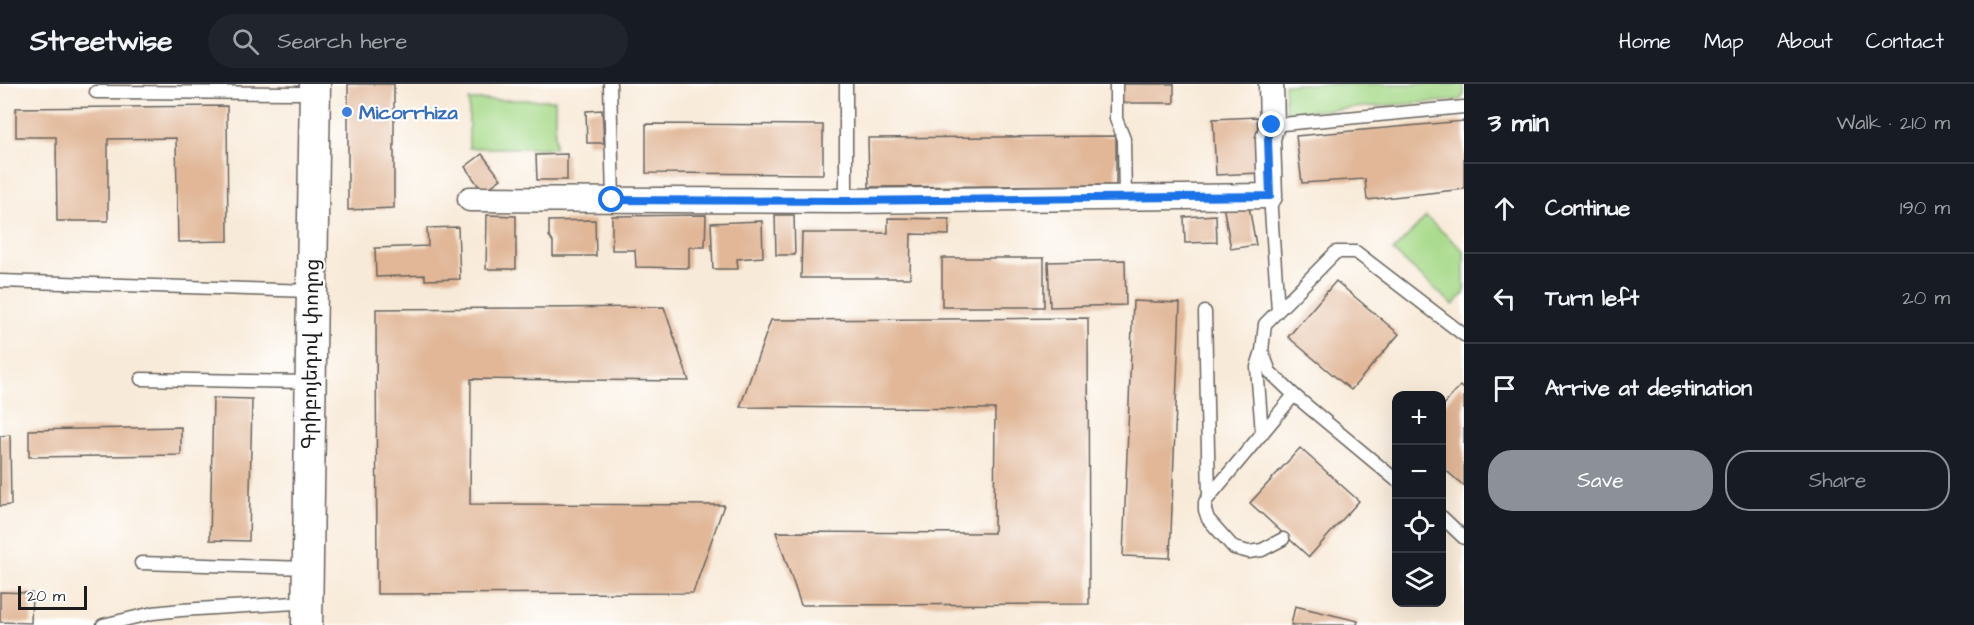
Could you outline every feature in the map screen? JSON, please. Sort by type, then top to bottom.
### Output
[{"type":"street","points":[[470,199],[846,201],[1270,196],[1268,139],[1272,125],[1271,84]]},
{"type":"street","name":"Գրիբոյեդով փողոց","points":[[299,618],[304,382],[306,87]]},
{"type":"lane","points":[[610,84],[612,200]]},
{"type":"lane","points":[[846,84],[846,201]]},
{"type":"lane","points":[[1116,84],[1116,119],[1124,139],[1125,199]]},
{"type":"lane","points":[[96,92],[306,87]]},
{"type":"lane","points":[[1272,125],[1464,107]]},
{"type":"lane","points":[[1270,196],[1278,310]]},
{"type":"lane","points":[[1262,434],[1257,367],[1262,351],[1264,324],[1336,252],[1347,250],[1356,252],[1464,335]]},
{"type":"lane","points":[[0,281],[305,291]]},
{"type":"lane","points":[[1205,312],[1209,496]]},
{"type":"lane","points":[[1262,351],[1270,372],[1294,395],[1392,477]]},
{"type":"lane","points":[[141,379],[304,382]]},
{"type":"lane","points":[[1283,539],[1262,550],[1249,552],[1234,548],[1208,519],[1205,502],[1294,395]]},
{"type":"lane","points":[[1446,521],[1464,538]]},
{"type":"lane","points":[[141,563],[301,568]]},
{"type":"lane","points":[[103,625],[181,610],[299,618]]},
{"type":"lane","points":[[128,625],[153,614]]},
{"type":"green space","points":[[1284,84],[1464,84],[1464,95],[1460,100],[1286,113]]},
{"type":"green space","points":[[469,100],[555,100],[555,148],[469,148]]},
{"type":"green space","points":[[1426,217],[1464,251],[1464,294],[1453,305],[1393,251]]},
{"type":"building","points":[[348,84],[394,84],[394,208],[348,210]]},
{"type":"building","points":[[1120,84],[1174,84],[1174,103],[1120,103]]},
{"type":"building","points":[[227,106],[228,241],[178,242],[176,138],[108,139],[108,221],[57,221],[56,137],[16,137],[16,108]]},
{"type":"building","points":[[602,110],[604,143],[587,143],[586,111]]},
{"type":"building","points":[[1257,117],[1260,173],[1216,175],[1213,119]]},
{"type":"building","points":[[1464,121],[1464,189],[1367,200],[1365,179],[1302,183],[1296,136]]},
{"type":"building","points":[[646,124],[823,125],[823,174],[646,173]]},
{"type":"building","points":[[1116,136],[1116,185],[869,187],[868,138]]},
{"type":"building","points":[[482,154],[501,179],[483,192],[465,167]]},
{"type":"building","points":[[567,154],[567,180],[537,180],[536,155]]},
{"type":"building","points":[[1248,201],[1256,245],[1231,249],[1223,205]]},
{"type":"building","points":[[487,215],[516,216],[516,269],[486,269]]},
{"type":"building","points":[[706,215],[705,247],[689,247],[689,268],[636,267],[635,250],[612,250],[612,216]]},
{"type":"building","points":[[775,215],[794,215],[795,255],[776,255]]},
{"type":"building","points":[[1216,215],[1217,242],[1185,243],[1184,217]]},
{"type":"building","points":[[888,218],[949,219],[949,235],[911,234],[910,278],[801,278],[802,233],[888,233]]},
{"type":"building","points":[[595,220],[596,256],[553,256],[549,221]]},
{"type":"building","points":[[762,221],[763,257],[737,259],[738,269],[713,269],[711,223]]},
{"type":"building","points":[[458,227],[460,279],[425,280],[425,275],[376,277],[375,248],[428,246],[427,228]]},
{"type":"building","points":[[942,258],[1044,258],[1044,307],[942,307]]},
{"type":"building","points":[[1125,260],[1126,305],[1050,307],[1048,262]]},
{"type":"building","points":[[1336,281],[1399,334],[1351,390],[1288,337]]},
{"type":"building","points":[[1133,301],[1180,303],[1170,558],[1123,556]]},
{"type":"building","points":[[664,307],[689,381],[471,379],[470,504],[724,505],[693,593],[377,594],[376,309]]},
{"type":"building","points":[[1088,318],[1089,604],[801,605],[776,532],[994,533],[995,409],[740,407],[771,320]]},
{"type":"building","points":[[1460,386],[1464,389],[1464,486],[1446,470],[1446,402]]},
{"type":"building","points":[[213,398],[252,399],[249,541],[210,540]]},
{"type":"building","points":[[181,427],[181,455],[29,457],[29,430]]},
{"type":"building","points":[[10,435],[11,505],[0,506],[0,436]]},
{"type":"building","points":[[1300,448],[1359,501],[1309,557],[1250,503]]},
{"type":"building","points":[[0,592],[32,593],[31,623],[0,622]]},
{"type":"building","points":[[1295,606],[1358,621],[1357,625],[1291,625]]},
{"type":"place","name":"Micorrhiza","points":[[347,112]]},
{"type":"route","points":[[612,200],[846,201],[1270,196],[1268,139],[1272,125]]}]
